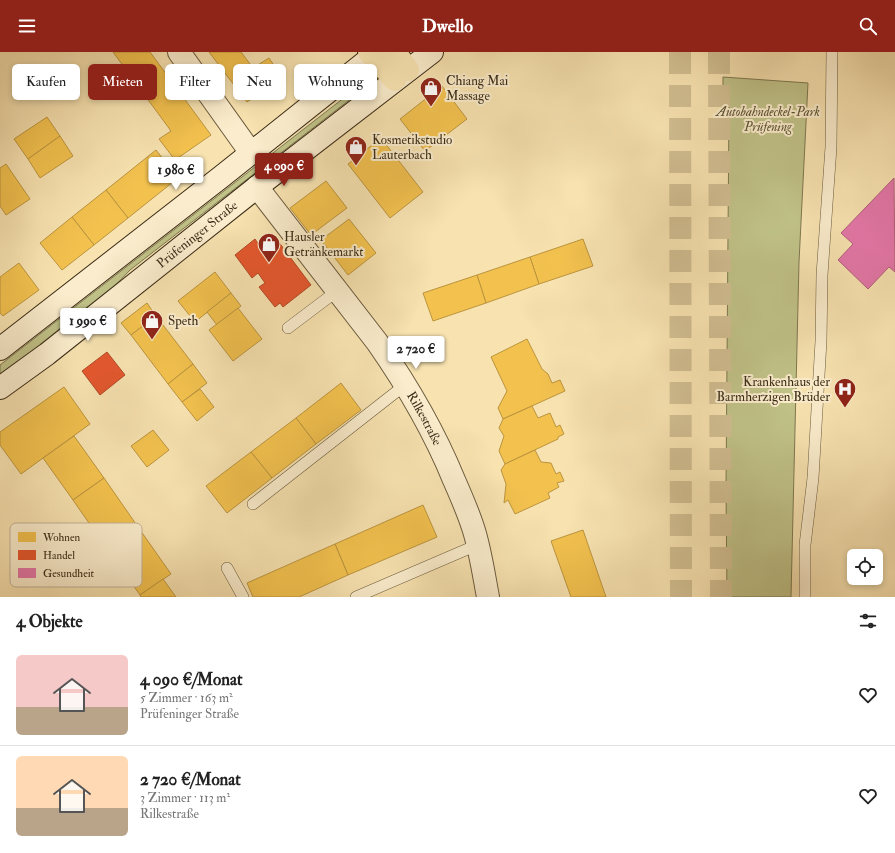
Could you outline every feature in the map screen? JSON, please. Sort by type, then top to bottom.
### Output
[{"type":"highway","points":[[395,52],[401,75]]},
{"type":"highway","points":[[373,54],[401,75]]},
{"type":"street","points":[[179,52],[251,153]]},
{"type":"street","name":"Prüfeninger Straße","points":[[0,388],[46,354],[257,187],[432,52]]},
{"type":"street","points":[[0,349],[251,153],[373,54]]},
{"type":"street","name":"Rilkestraße","points":[[257,187],[394,366],[429,426],[445,457],[464,501],[475,534],[488,597]]},
{"type":"lane","points":[[805,597],[805,545],[813,478],[821,341],[822,275],[831,146],[832,52]]},
{"type":"lane","points":[[288,328],[337,291]]},
{"type":"lane","points":[[253,504],[405,385]]},
{"type":"lane","points":[[356,597],[477,545]]},
{"type":"lane","points":[[227,568],[243,597]]},
{"type":"green space","name":"Autobahndeckel-Park Prüfening","points":[[723,77],[808,83],[799,262],[791,597],[727,597],[726,489],[729,107],[723,107]]},
{"type":"green space","points":[[341,100],[349,100],[130,270],[109,292],[0,376],[0,365]]},
{"type":"building: Wohnen","points":[[113,52],[150,52],[165,72],[165,100],[185,100],[211,135],[175,160],[159,139],[171,131],[148,100],[157,100],[157,64],[122,64]]},
{"type":"building: Wohnen","points":[[209,52],[241,52],[250,64],[233,64],[233,84],[225,73],[225,64],[218,64]]},
{"type":"building: Wohnen","points":[[269,58],[273,64],[259,64]]},
{"type":"building: Wohnen","points":[[442,86],[467,119],[425,151],[400,119]]},
{"type":"building: Wohnen","points":[[47,117],[60,136],[28,159],[14,139]]},
{"type":"building: Wohnen","points":[[60,136],[73,156],[40,178],[28,159]]},
{"type":"building: Wohnen","points":[[381,138],[423,192],[390,218],[348,164]]},
{"type":"building: Wohnen","points":[[156,150],[178,178],[128,218],[106,190]]},
{"type":"building: Wohnen","points":[[6,164],[30,199],[6,215],[0,206],[0,168]]},
{"type":"building: Wohnen","points":[[326,181],[347,208],[311,235],[290,208]]},
{"type":"building: Wohnen","points":[[106,190],[128,218],[94,245],[72,217]]},
{"type":"building: Wohnen","points":[[72,217],[94,245],[62,270],[40,243]]},
{"type":"building: Wohnen","points":[[349,219],[376,253],[348,275],[321,240]]},
{"type":"building: Wohnen","points":[[583,239],[593,266],[539,284],[530,257]]},
{"type":"building: Wohnen","points":[[530,257],[539,284],[486,303],[477,275]]},
{"type":"building: Wohnen","points":[[19,263],[39,290],[3,316],[0,313],[0,277]]},
{"type":"building: Wohnen","points":[[215,272],[231,293],[195,322],[178,301]]},
{"type":"building: Wohnen","points":[[477,275],[486,303],[433,321],[423,293]]},
{"type":"building: Wohnen","points":[[231,293],[241,306],[217,325],[207,312]]},
{"type":"building: Wohnen","points":[[147,303],[156,316],[131,335],[121,323]]},
{"type":"building: Wohnen","points":[[238,308],[262,339],[233,361],[209,330]]},
{"type":"building: Wohnen","points":[[156,316],[193,364],[168,384],[131,335]]},
{"type":"building: Wohnen","points":[[527,339],[542,369],[548,374],[552,383],[560,380],[565,391],[503,419],[498,408],[507,391],[491,357]]},
{"type":"building: Wohnen","points":[[193,364],[207,383],[182,402],[168,384]]},
{"type":"building: Wohnen","points":[[341,383],[361,410],[316,444],[296,418]]},
{"type":"building: Wohnen","points":[[64,387],[90,424],[21,474],[0,445],[0,432]]},
{"type":"building: Wohnen","points":[[200,389],[214,407],[197,421],[182,402]]},
{"type":"building: Wohnen","points":[[532,406],[538,418],[550,413],[556,427],[560,425],[564,434],[558,437],[558,439],[505,464],[499,451],[504,436],[499,428],[503,419]]},
{"type":"building: Wohnen","points":[[296,418],[316,444],[272,478],[251,452]]},
{"type":"building: Wohnen","points":[[153,430],[169,450],[147,467],[131,446]]},
{"type":"building: Wohnen","points":[[74,436],[104,478],[73,500],[43,458]]},
{"type":"building: Wohnen","points":[[535,450],[541,462],[551,463],[556,474],[560,472],[564,481],[557,483],[559,487],[548,493],[550,498],[515,514],[508,500],[504,503],[506,484],[501,470],[505,464]]},
{"type":"building: Wohnen","points":[[251,452],[272,478],[227,513],[206,486]]},
{"type":"building: Wohnen","points":[[104,478],[135,523],[89,523],[73,500]]},
{"type":"building: Wohnen","points":[[423,505],[437,537],[348,575],[335,544]]},
{"type":"building: Wohnen","points":[[583,530],[606,597],[571,597],[551,541]]},
{"type":"building: Wohnen","points":[[142,533],[171,574],[140,595],[134,587],[142,587]]},
{"type":"building: Wohnen","points":[[335,544],[348,575],[299,597],[253,597],[247,583]]},
{"type":"building: Wohnen","points":[[163,579],[176,597],[141,597],[140,595]]},
{"type":"building: Handel","name":"Hausler Getränkemarkt","points":[[275,237],[311,285],[283,307],[280,303],[275,307],[259,287],[265,283],[258,273],[252,278],[235,255],[255,239],[261,248]]},
{"type":"building: Handel","points":[[107,352],[125,375],[100,395],[82,371]]},
{"type":"building: Gesundheit","points":[[894,178],[895,272],[889,267],[868,289],[838,260],[853,244],[841,233]]},
{"type":"tunnel","points":[[680,52],[681,597]]},
{"type":"tunnel","points":[[719,52],[721,597]]},
{"type":"place","name":"Chiang Mai Massage","points":[[431,108]]},
{"type":"place","name":"Kosmetikstudio Lauterbach","points":[[356,166]]},
{"type":"place","name":"Hausler Getränkemarkt","points":[[269,264]]},
{"type":"place","name":"Speth","points":[[152,340]]},
{"type":"place","name":"Krankenhaus der Barmherzigen Brüder","points":[[845,408]]}]
